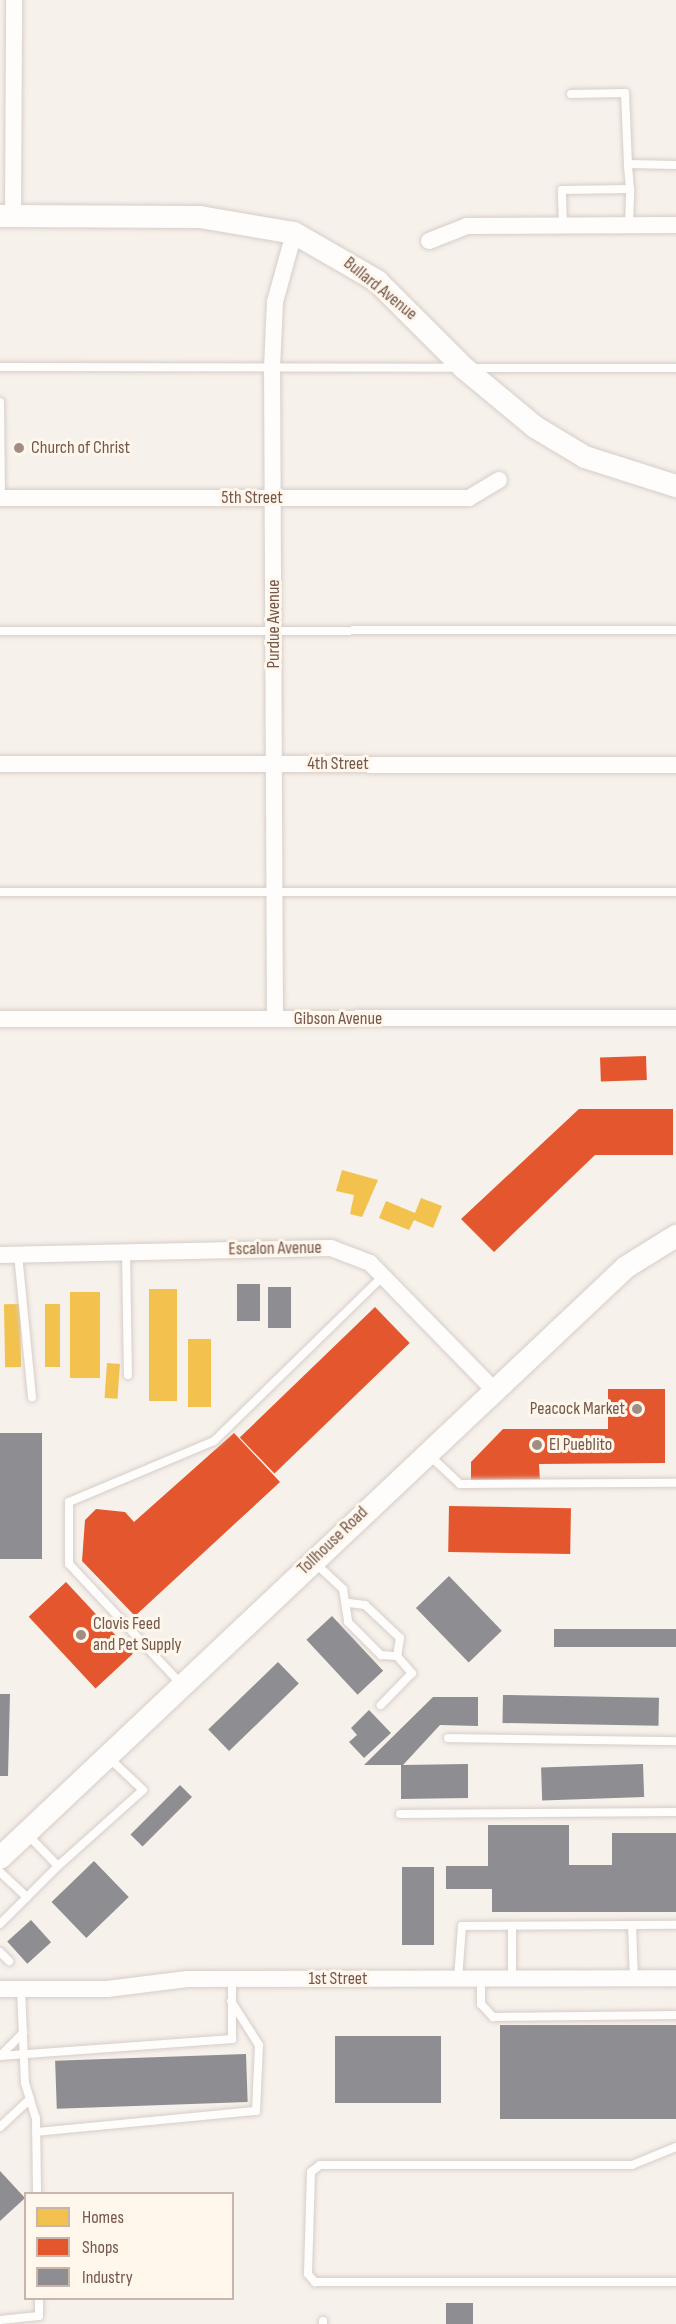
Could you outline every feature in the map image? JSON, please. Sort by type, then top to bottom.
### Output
[{"type":"street","points":[[6,216],[14,0]]},
{"type":"street","name":"Bullard Avenue","points":[[6,216],[200,217],[294,233],[377,281],[464,368],[535,427],[585,457],[676,486]]},
{"type":"street","points":[[429,241],[467,226],[676,225]]},
{"type":"street","name":"Purdue Avenue","points":[[275,1019],[273,631],[275,498],[272,368],[275,302],[294,233]]},
{"type":"street","name":"5th Street","points":[[0,498],[469,498],[499,480]]},
{"type":"street","name":"4th Street","points":[[0,764],[676,765]]},
{"type":"street","name":"Gibson Avenue","points":[[0,1019],[676,1018]]},
{"type":"street","name":"Tollhouse Road","points":[[0,1858],[181,1684],[314,1562],[626,1266],[676,1236]]},
{"type":"street","name":"Escalon Avenue","points":[[0,1255],[331,1248],[370,1263],[494,1390]]},
{"type":"street","name":"1st Street","points":[[0,1989],[232,1979],[676,1978]]},
{"type":"lane","points":[[571,94],[625,93],[630,189],[629,225]]},
{"type":"lane","points":[[628,164],[676,165]]},
{"type":"lane","points":[[563,225],[562,190],[630,189]]},
{"type":"lane","points":[[0,368],[676,368]]},
{"type":"lane","points":[[0,402],[0,498]]},
{"type":"lane","points":[[0,631],[676,630]]},
{"type":"lane","points":[[0,892],[676,892]]},
{"type":"lane","points":[[126,1252],[128,1375]]},
{"type":"lane","points":[[18,1254],[32,1397]]},
{"type":"lane","points":[[181,1684],[69,1564],[69,1502],[214,1441],[383,1276]]},
{"type":"lane","points":[[427,1453],[459,1484],[676,1483]]},
{"type":"lane","points":[[314,1562],[343,1589],[349,1603],[348,1622],[381,1655],[397,1656],[412,1673],[381,1705]]},
{"type":"lane","points":[[349,1603],[365,1605],[400,1638],[397,1656]]},
{"type":"lane","points":[[448,1738],[676,1741]]},
{"type":"lane","points":[[0,1924],[58,1866],[143,1791],[107,1755]]},
{"type":"lane","points":[[400,1814],[676,1812]]},
{"type":"lane","points":[[26,1833],[58,1866]]},
{"type":"lane","points":[[0,1872],[27,1897]]},
{"type":"lane","points":[[632,1925],[634,1979]]},
{"type":"lane","points":[[458,1979],[462,1926],[512,1929],[676,1925]]},
{"type":"lane","points":[[512,1929],[512,1979]]},
{"type":"lane","points":[[0,1953],[9,1961]]},
{"type":"lane","points":[[0,2056],[232,2039],[232,1979]]},
{"type":"lane","points":[[482,1979],[481,2004],[493,2017],[676,2015]]},
{"type":"lane","points":[[21,1989],[24,2055],[36,2132],[37,2192]]},
{"type":"lane","points":[[36,2132],[256,2111],[259,2045],[231,2001]]},
{"type":"lane","points":[[0,2056],[23,2033]]},
{"type":"lane","points":[[0,2127],[30,2098]]},
{"type":"lane","points":[[676,2146],[632,2165],[320,2165],[312,2172],[308,2274],[315,2282],[676,2282]]},
{"type":"lane","points":[[0,2320],[39,2316],[39,2300]]},
{"type":"building: Homes","points":[[342,1170],[378,1180],[362,1217],[350,1214],[354,1195],[336,1191]]},
{"type":"building: Homes","points":[[421,1198],[442,1206],[433,1228],[414,1220],[409,1230],[379,1218],[386,1201],[415,1213]]},
{"type":"building: Homes","points":[[149,1289],[177,1289],[177,1401],[149,1401]]},
{"type":"building: Homes","points":[[70,1292],[100,1292],[100,1378],[70,1378]]},
{"type":"building: Homes","points":[[4,1304],[20,1304],[21,1367],[5,1367]]},
{"type":"building: Homes","points":[[45,1304],[60,1304],[60,1367],[45,1367]]},
{"type":"building: Homes","points":[[188,1339],[211,1339],[211,1407],[188,1407]]},
{"type":"building: Homes","points":[[107,1363],[120,1364],[118,1399],[105,1398]]},
{"type":"building: Shops","points":[[646,1056],[647,1080],[601,1082],[600,1058]]},
{"type":"building: Shops","points":[[579,1109],[673,1109],[673,1155],[595,1155],[494,1252],[461,1219]]},
{"type":"building: Shops","points":[[375,1307],[410,1343],[274,1474],[240,1438]]},
{"type":"building: Shops","points":[[608,1389],[665,1389],[665,1463],[539,1464],[540,1481],[471,1481],[471,1462],[503,1429],[608,1429]]},
{"type":"building: Shops","points":[[234,1433],[280,1482],[135,1616],[82,1561],[85,1520],[96,1509],[125,1512],[134,1522]]},
{"type":"building: Shops","points":[[449,1506],[571,1508],[570,1554],[448,1552]]},
{"type":"building: Shops","name":"Clovis Feed and Pet Supply","points":[[66,1582],[133,1654],[96,1688],[29,1617]]},
{"type":"building: Industry","points":[[237,1284],[260,1284],[260,1321],[237,1321]]},
{"type":"building: Industry","points":[[268,1287],[291,1287],[291,1328],[268,1328]]},
{"type":"building: Industry","points":[[0,1433],[42,1433],[42,1559],[0,1559]]},
{"type":"building: Industry","points":[[449,1576],[502,1631],[469,1663],[416,1608]]},
{"type":"building: Industry","points":[[332,1616],[383,1671],[358,1695],[306,1640]]},
{"type":"building: Industry","points":[[554,1629],[676,1629],[676,1647],[554,1647]]},
{"type":"building: Industry","points":[[278,1662],[299,1684],[229,1751],[208,1729]]},
{"type":"building: Industry","points":[[0,1694],[10,1694],[8,1776],[0,1776]]},
{"type":"building: Industry","points":[[503,1695],[659,1698],[658,1726],[503,1723]]},
{"type":"building: Industry","points":[[433,1697],[478,1697],[478,1726],[440,1725],[403,1765],[468,1764],[468,1798],[401,1799],[401,1765],[364,1765]]},
{"type":"building: Industry","points":[[369,1710],[391,1733],[364,1758],[349,1742],[357,1735],[351,1728]]},
{"type":"building: Industry","points":[[643,1764],[644,1797],[542,1801],[541,1768]]},
{"type":"building: Industry","points":[[180,1785],[192,1797],[143,1847],[131,1834]]},
{"type":"building: Industry","points":[[488,1825],[569,1825],[569,1865],[612,1865],[612,1833],[676,1833],[676,1912],[492,1912],[492,1889],[446,1889],[446,1866],[488,1866]]},
{"type":"building: Industry","points":[[94,1861],[129,1897],[86,1938],[52,1902]]},
{"type":"building: Industry","points":[[402,1867],[434,1867],[434,1945],[402,1945]]},
{"type":"building: Industry","points":[[31,1920],[51,1942],[27,1964],[7,1941]]},
{"type":"building: Industry","points":[[500,2025],[676,2025],[676,2119],[500,2119]]},
{"type":"building: Industry","points":[[335,2036],[441,2036],[441,2103],[335,2103]]},
{"type":"building: Industry","points":[[246,2054],[248,2102],[57,2109],[55,2061]]},
{"type":"building: Industry","points":[[0,2171],[24,2199],[0,2221]]},
{"type":"building: Industry","points":[[446,2303],[473,2303],[473,2324],[446,2324]]},
{"type":"place","name":"Church of Christ","points":[[19,448]]},
{"type":"place","name":"Peacock Market","points":[[637,1409]]},
{"type":"place","name":"El Pueblito","points":[[537,1445]]},
{"type":"place","name":"Clovis Feed and Pet Supply","points":[[81,1635]]}]
